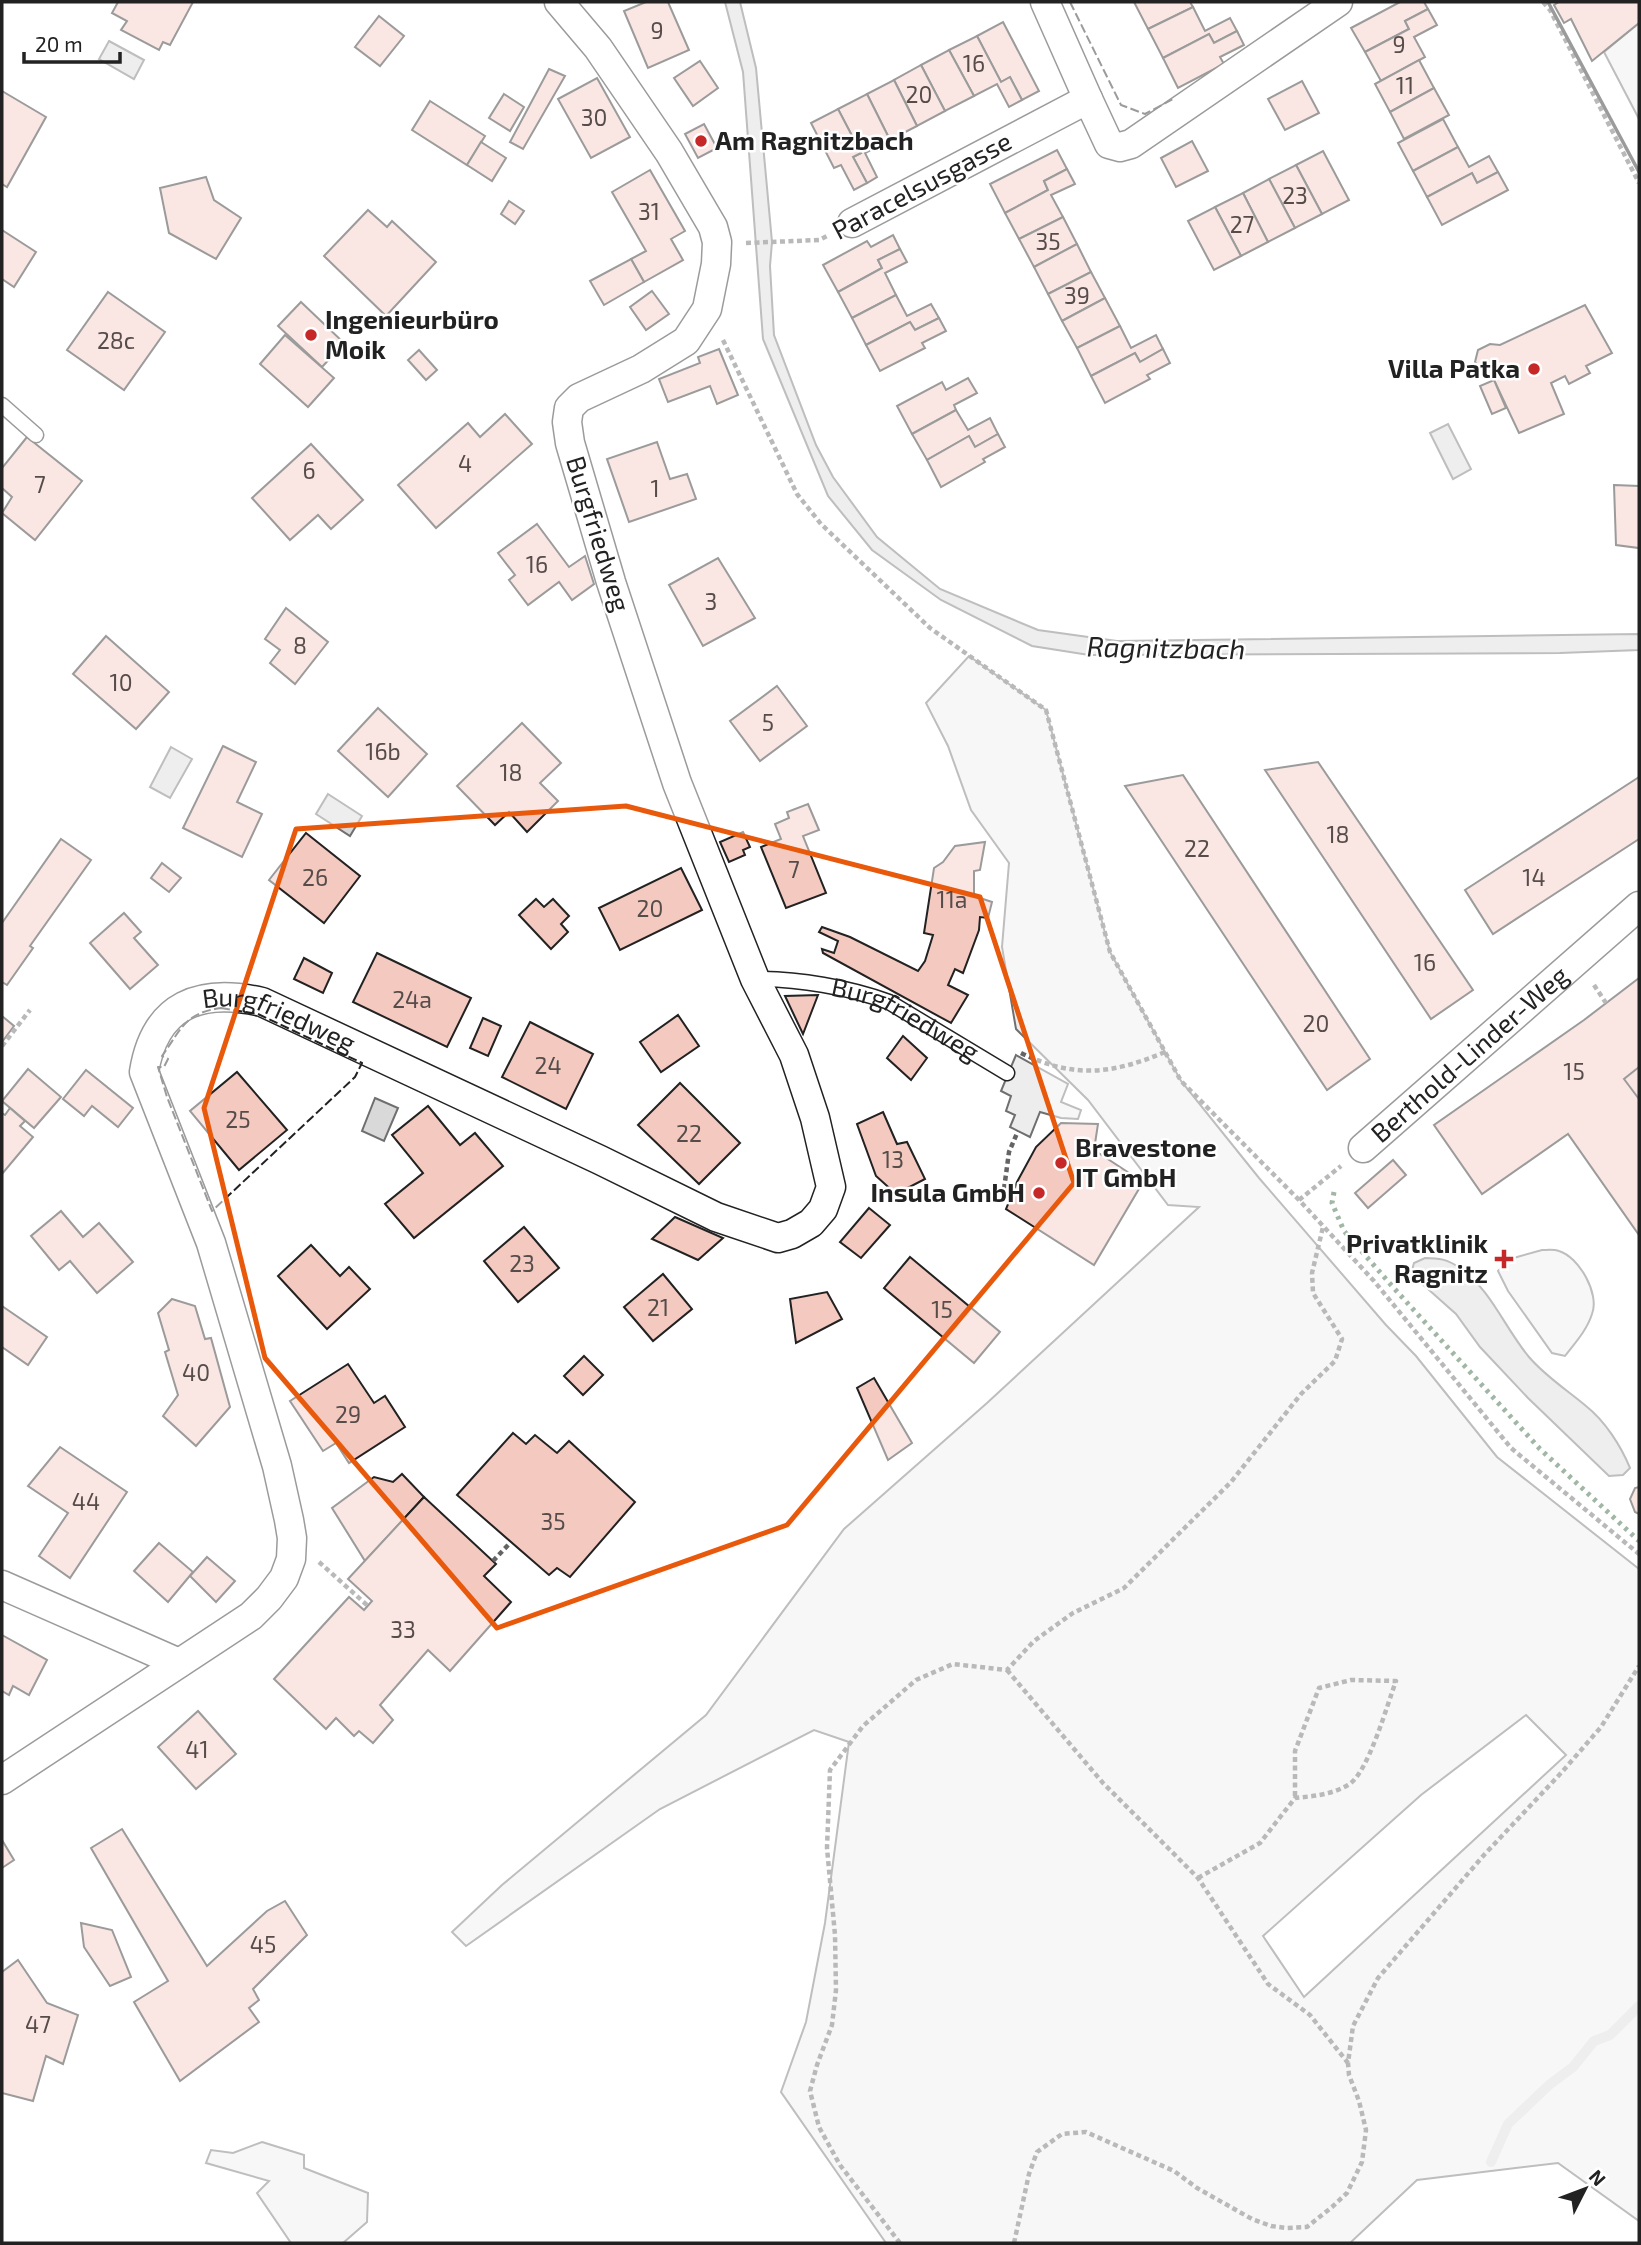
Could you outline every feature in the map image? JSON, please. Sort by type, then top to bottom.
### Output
[{"type":"street","points":[[559,2],[598,48],[669,152],[713,227],[717,242],[716,264],[707,309]]},
{"type":"street","points":[[1045,2],[1109,144],[1121,146],[1131,144],[1338,2]]},
{"type":"street","name":"Paracelsusgasse","points":[[852,223],[1088,99]]},
{"type":"street","name":"Burgfriedweg","points":[[2,1780],[251,1616],[284,1578],[291,1559],[292,1538],[276,1466],[211,1243],[144,1072],[148,1050],[161,1027],[181,1008],[203,998],[221,995],[262,1002],[716,1217],[778,1238],[792,1234],[811,1223],[823,1209],[831,1187],[815,1118],[794,1055],[755,979],[677,783],[611,582],[570,443],[567,422],[569,408],[579,398],[641,369],[686,341],[707,309]]},
{"type":"street","name":"Berthold-Linder-Weg","points":[[1363,1148],[1639,906]]},
{"type":"street","points":[[2,1585],[179,1663]]},
{"type":"lane","points":[[2,405],[36,435]]},
{"type":"lane","name":"Burgfriedweg","points":[[755,979],[777,979],[834,989],[889,1003],[1006,1073]]},
{"type":"path","points":[[1543,2],[1550,10],[1639,183]]},
{"type":"path","name":"Paracelsusgasse","points":[[749,243],[818,240],[852,223]]},
{"type":"path","points":[[707,309],[744,378],[797,494],[821,524],[930,628],[1046,710],[1110,952],[1181,1081],[1299,1200],[1374,1281],[1511,1448],[1639,1554]]},
{"type":"path","points":[[1588,975],[1606,1003]]},
{"type":"path","points":[[2,1046],[30,1010]]},
{"type":"path","points":[[1006,1073],[1017,1051],[1050,1066],[1091,1072],[1115,1069],[1165,1052]]},
{"type":"path","points":[[1004,1189],[1009,1152],[1018,1131]]},
{"type":"path","name":"Berthold-Linder-Weg","points":[[1299,1200],[1363,1148]]},
{"type":"path","points":[[1007,1670],[1034,1642],[1063,1620],[1124,1588],[1231,1482],[1301,1394],[1335,1361],[1342,1339],[1313,1293],[1312,1273],[1323,1226]]},
{"type":"path","points":[[292,1538],[368,1606]]},
{"type":"path","points":[[493,1561],[510,1543]]},
{"type":"path","points":[[900,2243],[840,2165],[818,2127],[810,2091],[832,2025],[836,1990],[835,1935],[827,1848],[830,1770],[863,1726],[916,1680],[953,1664],[1007,1670],[1103,1783],[1198,1878],[1268,1984],[1310,2015],[1348,2063]]},
{"type":"path","points":[[1014,2243],[1029,2174],[1037,2152],[1062,2134],[1086,2132],[1174,2171],[1197,2188],[1252,2219],[1278,2227],[1307,2227],[1347,2193],[1362,2162],[1366,2130],[1349,2075],[1353,2026],[1378,1978],[1484,1855],[1593,1736],[1639,1666]]},
{"type":"path","points":[[1198,1878],[1260,1843],[1294,1798],[1295,1751],[1319,1688],[1351,1680],[1396,1681],[1364,1767],[1350,1784],[1326,1795],[1294,1798]]},
{"type":"highlighted area","points":[[626,806],[980,897],[1074,1183],[787,1525],[497,1628],[265,1358],[204,1108],[296,829]]},
{"type":"shaded area","points":[[1639,23],[1639,119],[1604,52]]},
{"type":"shaded area","points":[[969,656],[1046,710],[1110,952],[1181,1081],[1259,1178],[1416,1356],[1497,1457],[1639,1569],[1639,2221],[1558,2163],[1417,2180],[1350,2243],[886,2243],[781,2092],[806,2022],[825,1923],[849,1742],[814,1730],[660,1809],[466,1946],[452,1932],[502,1885],[706,1715],[844,1529],[987,1403],[1199,1207],[1168,1205],[1088,1100],[1016,1029],[1002,947],[1009,863],[971,810],[948,746],[926,703]],"holes":[[[1526,1715],[1566,1755],[1304,1997],[1263,1936],[1421,1795]]]},
{"type":"shaded area","points":[[1016,1055],[1068,1084],[1061,1102],[1081,1110],[1078,1119],[1040,1112],[1030,1137],[1010,1127],[1015,1115],[1006,1111],[1011,1096],[1001,1091]]},
{"type":"shaded area","points":[[1542,1250],[1559,1251],[1574,1261],[1586,1277],[1593,1297],[1594,1306],[1590,1320],[1565,1356],[1552,1353],[1508,1291],[1498,1271],[1510,1259]]},
{"type":"shaded area","points":[[262,2142],[304,2155],[304,2168],[368,2193],[367,2222],[343,2243],[291,2243],[257,2193],[269,2181],[206,2163],[211,2150],[233,2153]]},
{"type":"water","name":"Ragnitzbach","points":[[725,2],[740,2],[756,68],[772,242],[770,266],[774,335],[816,445],[833,477],[877,537],[940,589],[1038,630],[1117,641],[1639,634],[1639,650],[1560,653],[1089,655],[1032,646],[941,600],[872,550],[828,496],[763,339],[743,72]]},
{"type":"water","points":[[109,41],[144,60],[134,79],[99,59]]},
{"type":"water","points":[[1448,424],[1471,469],[1453,479],[1430,433]]},
{"type":"water","points":[[171,747],[192,759],[170,798],[150,787]]},
{"type":"water","points":[[328,794],[362,816],[350,836],[316,814]]},
{"type":"water","points":[[375,1098],[398,1108],[384,1141],[362,1131]]},
{"type":"water","points":[[1425,1258],[1451,1263],[1481,1287],[1535,1364],[1606,1426],[1630,1468],[1623,1475],[1609,1476],[1528,1398],[1480,1347],[1456,1314],[1411,1274],[1414,1263]]},
{"type":"building","points":[[118,2],[193,2],[170,45],[163,42],[159,50],[121,30],[127,21],[112,13]]},
{"type":"building","points":[[646,2],[668,2],[689,50],[648,68],[624,11]]},
{"type":"building","points":[[1134,2],[1190,2],[1193,7],[1148,29]]},
{"type":"building","points":[[1400,2],[1424,2],[1428,9],[1405,21],[1409,29],[1365,52],[1351,28]]},
{"type":"building","points":[[1559,2],[1639,2],[1639,23],[1592,61],[1571,19],[1564,23],[1554,5]]},
{"type":"building","points":[[1193,7],[1205,31],[1230,18],[1237,31],[1214,43],[1209,34],[1163,58],[1148,29]]},
{"type":"building","points":[[1428,9],[1437,25],[1414,37],[1425,57],[1381,81],[1365,52],[1409,29],[1405,21]]},
{"type":"building","points":[[379,16],[404,36],[380,66],[355,47]]},
{"type":"building","points":[[1003,22],[1039,91],[1022,100],[1010,77],[1001,82],[977,36]]},
{"type":"building","points":[[1237,31],[1244,45],[1220,57],[1224,64],[1178,88],[1163,58],[1209,34],[1214,43]]},
{"type":"building","points":[[977,36],[1001,82],[1010,77],[1022,100],[1009,107],[997,84],[974,96],[949,50]]},
{"type":"building","points":[[949,50],[974,96],[945,111],[921,65]]},
{"type":"building","points":[[1419,60],[1434,88],[1390,112],[1375,84]]},
{"type":"building","points":[[700,61],[718,88],[693,106],[674,78]]},
{"type":"building","points":[[921,65],[945,111],[917,126],[894,80]]},
{"type":"building","points":[[549,69],[565,76],[523,149],[510,142]]},
{"type":"building","points":[[597,78],[630,137],[591,158],[558,99]]},
{"type":"building","points":[[894,80],[917,126],[890,140],[867,94]]},
{"type":"building","points":[[1302,81],[1319,113],[1285,130],[1268,99]]},
{"type":"building","points":[[1434,88],[1449,115],[1404,139],[1390,112]]},
{"type":"building","points":[[2,91],[46,117],[7,187],[2,184]]},
{"type":"building","points":[[504,94],[524,107],[510,131],[489,118]]},
{"type":"building","points":[[867,94],[890,140],[865,153],[877,177],[867,183],[853,157],[861,153],[838,109]]},
{"type":"building","points":[[430,101],[485,136],[467,165],[412,130]]},
{"type":"building","points":[[838,109],[861,153],[853,157],[867,183],[854,190],[841,165],[834,168],[811,123]]},
{"type":"building","points":[[1443,119],[1458,147],[1413,171],[1398,143]]},
{"type":"building","name":"Am Ragnitzbach","points":[[704,124],[717,148],[698,158],[685,134]]},
{"type":"building","points":[[1192,141],[1208,171],[1176,187],[1161,158]]},
{"type":"building","points":[[481,142],[506,158],[492,181],[467,165]]},
{"type":"building","points":[[1458,147],[1469,167],[1489,156],[1498,172],[1477,183],[1472,173],[1427,197],[1413,171]]},
{"type":"building","points":[[1057,150],[1067,169],[1044,181],[1048,190],[1005,213],[990,184]]},
{"type":"building","points":[[1323,151],[1349,200],[1322,214],[1296,165]]},
{"type":"building","points":[[1296,165],[1322,214],[1295,228],[1269,179]]},
{"type":"building","points":[[1067,169],[1075,184],[1051,195],[1063,217],[1019,239],[1005,213],[1048,190],[1044,181]]},
{"type":"building","points":[[650,170],[685,231],[671,239],[683,260],[644,282],[631,259],[646,251],[612,192]]},
{"type":"building","points":[[1498,172],[1508,190],[1442,225],[1427,197],[1472,173],[1477,183]]},
{"type":"building","points":[[206,177],[214,200],[241,218],[216,259],[169,233],[160,188]]},
{"type":"building","points":[[1269,179],[1295,228],[1268,242],[1243,193]]},
{"type":"building","points":[[1243,193],[1268,242],[1241,256],[1215,207]]},
{"type":"building","points":[[509,201],[524,211],[515,224],[501,214]]},
{"type":"building","points":[[1215,207],[1241,256],[1214,270],[1188,221]]},
{"type":"building","points":[[368,210],[387,227],[392,221],[436,262],[386,316],[324,256]]},
{"type":"building","points":[[1063,217],[1077,244],[1034,267],[1019,239]]},
{"type":"building","points":[[2,230],[36,252],[14,287],[2,279]]},
{"type":"building","points":[[893,235],[900,249],[878,260],[882,268],[838,292],[823,265],[867,241],[871,247]]},
{"type":"building","points":[[1077,244],[1091,272],[1048,294],[1034,267]]},
{"type":"building","points":[[900,249],[907,262],[885,273],[896,295],[852,318],[838,292],[882,268],[878,260]]},
{"type":"building","points":[[631,259],[644,282],[604,305],[590,281]]},
{"type":"building","points":[[1091,272],[1105,298],[1062,321],[1048,294]]},
{"type":"building","points":[[652,291],[669,314],[646,330],[630,307]]},
{"type":"building","points":[[108,292],[165,332],[124,390],[67,350]]},
{"type":"building","points":[[896,295],[907,316],[931,304],[939,318],[915,330],[910,322],[866,345],[852,318]]},
{"type":"building","points":[[1105,298],[1120,326],[1077,348],[1062,321]]},
{"type":"building","name":"Ingenieurbüro Moik","points":[[301,302],[344,343],[322,367],[278,326]]},
{"type":"building","name":"Villa Patka","points":[[1585,305],[1612,353],[1586,366],[1590,373],[1569,384],[1565,376],[1551,383],[1564,414],[1519,433],[1494,380],[1475,362],[1478,350],[1490,344],[1500,345]]},
{"type":"building","points":[[939,318],[946,331],[922,343],[925,348],[880,371],[866,345],[910,322],[915,330]]},
{"type":"building","points":[[1120,326],[1131,348],[1156,335],[1163,349],[1140,362],[1135,353],[1091,376],[1077,348]]},
{"type":"building","points":[[285,335],[334,378],[308,407],[260,364]]},
{"type":"building","points":[[719,349],[738,395],[717,404],[710,386],[668,402],[659,379],[700,363],[698,357]]},
{"type":"building","points":[[1163,349],[1170,363],[1147,375],[1150,379],[1105,403],[1091,376],[1135,353],[1140,362]]},
{"type":"building","points":[[419,350],[437,370],[426,380],[408,360]]},
{"type":"building","points":[[968,378],[977,393],[954,405],[956,410],[912,434],[897,406],[942,382],[946,390]]},
{"type":"building","points":[[1494,380],[1506,408],[1492,414],[1480,386]]},
{"type":"building","points":[[956,410],[968,430],[990,418],[998,434],[975,447],[969,436],[927,460],[912,434]]},
{"type":"building","points":[[505,414],[532,444],[436,528],[398,485],[468,423],[480,437]]},
{"type":"building","points":[[998,434],[1005,447],[983,459],[985,462],[941,487],[927,460],[969,436],[975,447]]},
{"type":"building","points":[[27,437],[82,481],[35,540],[2,513],[12,497],[2,488],[2,468]]},
{"type":"building","points":[[657,442],[670,479],[687,474],[696,499],[629,522],[607,459]]},
{"type":"building","points":[[311,444],[363,500],[331,529],[318,515],[290,540],[252,498]]},
{"type":"building","points":[[1614,485],[1639,486],[1639,548],[1616,545]]},
{"type":"building","points":[[537,524],[569,567],[585,556],[594,584],[572,600],[559,582],[528,605],[509,580],[515,575],[498,553]]},
{"type":"building","points":[[718,558],[755,618],[703,646],[669,585]]},
{"type":"building","points":[[286,608],[328,642],[295,684],[270,663],[280,650],[265,639]]},
{"type":"building","points":[[106,636],[169,692],[136,729],[73,674]]},
{"type":"building","points":[[777,686],[807,726],[760,761],[730,721]]},
{"type":"building","points":[[378,708],[427,754],[388,797],[338,751]]},
{"type":"building","points":[[522,723],[561,763],[540,783],[558,801],[527,832],[509,812],[495,825],[457,786]]},
{"type":"building","points":[[223,746],[256,762],[237,802],[262,814],[242,857],[183,828]]},
{"type":"building","points":[[1318,762],[1473,990],[1431,1019],[1265,770]]},
{"type":"building","points":[[1183,775],[1370,1059],[1327,1090],[1125,786]]},
{"type":"building","points":[[1639,777],[1639,839],[1493,934],[1465,890]]},
{"type":"building","points":[[808,804],[819,830],[803,836],[826,893],[786,908],[761,847],[781,839],[775,824],[789,818],[787,812]]},
{"type":"building","points":[[743,832],[750,847],[743,850],[745,855],[729,862],[720,842]]},
{"type":"building","points":[[306,833],[360,876],[324,923],[269,880]]},
{"type":"building","points":[[61,839],[91,860],[30,946],[33,948],[7,985],[2,982],[2,923]]},
{"type":"building","points":[[985,842],[980,870],[974,871],[974,896],[992,902],[988,918],[980,917],[979,930],[963,973],[955,969],[948,985],[968,995],[951,1023],[823,953],[822,949],[834,953],[838,941],[819,932],[822,927],[850,937],[918,971],[925,961],[933,935],[924,933],[934,868],[943,862],[955,846]]},
{"type":"building","points":[[162,863],[181,878],[169,892],[151,878]]},
{"type":"building","points":[[681,868],[702,910],[620,950],[599,908]]},
{"type":"building","points":[[536,899],[544,907],[553,899],[569,916],[561,924],[568,932],[551,949],[519,915]]},
{"type":"building","points":[[124,913],[141,932],[134,938],[158,965],[130,989],[90,943]]},
{"type":"building","points":[[377,953],[471,998],[447,1047],[353,1002]]},
{"type":"building","points":[[304,958],[332,973],[323,993],[294,979]]},
{"type":"building","name":"Privatklinik Ragnitz","points":[[1639,978],[1639,1235],[1568,1134],[1482,1194],[1434,1125]]},
{"type":"building","points":[[818,995],[803,1034],[785,996]]},
{"type":"building","points":[[678,1015],[699,1046],[661,1072],[640,1042]]},
{"type":"building","points":[[2,1016],[14,1026],[2,1042]]},
{"type":"building","points":[[483,1018],[501,1026],[488,1056],[470,1048]]},
{"type":"building","points":[[530,1022],[593,1054],[566,1109],[502,1077]]},
{"type":"building","points":[[903,1036],[927,1058],[911,1080],[887,1058]]},
{"type":"building","points":[[1639,1067],[1639,1099],[1624,1079]]},
{"type":"building","points":[[28,1069],[61,1097],[34,1128],[2,1101]]},
{"type":"building","points":[[86,1070],[133,1108],[118,1127],[92,1106],[84,1116],[63,1099]]},
{"type":"building","points":[[237,1072],[287,1130],[239,1170],[190,1111]]},
{"type":"building","points":[[680,1083],[740,1143],[699,1184],[638,1125]]},
{"type":"building","points":[[428,1106],[460,1145],[475,1133],[503,1166],[414,1238],[385,1204],[423,1173],[392,1135]]},
{"type":"building","points":[[10,1108],[25,1121],[20,1126],[33,1137],[2,1174],[2,1113],[5,1115]]},
{"type":"building","points":[[883,1112],[897,1144],[907,1142],[925,1179],[896,1194],[876,1176],[857,1124]]},
{"type":"building","points":[[1061,1123],[1098,1124],[1094,1150],[1143,1182],[1094,1265],[1006,1209],[1036,1147]]},
{"type":"building","points":[[1393,1160],[1406,1175],[1368,1208],[1355,1193]]},
{"type":"building","points":[[869,1208],[890,1225],[861,1258],[840,1242]]},
{"type":"building","points":[[61,1211],[83,1237],[99,1223],[133,1262],[97,1293],[70,1261],[59,1270],[31,1236]]},
{"type":"building","points":[[675,1217],[723,1238],[698,1260],[652,1239]]},
{"type":"building","points":[[524,1227],[559,1268],[518,1302],[484,1261]]},
{"type":"building","points":[[311,1245],[340,1276],[349,1267],[370,1289],[327,1329],[278,1276]]},
{"type":"building","points":[[910,1257],[1000,1332],[974,1363],[884,1288]]},
{"type":"building","points":[[663,1274],[692,1309],[653,1341],[624,1307]]},
{"type":"building","points":[[827,1292],[842,1319],[796,1343],[790,1299]]},
{"type":"building","points":[[172,1299],[195,1306],[205,1339],[211,1338],[230,1407],[196,1446],[163,1416],[178,1395],[165,1352],[169,1350],[158,1313]]},
{"type":"building","points":[[2,1306],[47,1337],[28,1365],[2,1347]]},
{"type":"building","points":[[584,1356],[603,1375],[583,1395],[564,1376]]},
{"type":"building","points":[[348,1364],[374,1403],[385,1396],[405,1427],[349,1463],[336,1443],[323,1451],[290,1401]]},
{"type":"building","points":[[874,1378],[912,1443],[888,1460],[857,1388]]},
{"type":"building","points":[[513,1433],[526,1444],[535,1435],[557,1453],[569,1441],[635,1502],[570,1577],[557,1568],[549,1575],[457,1495]]},
{"type":"building","points":[[60,1447],[127,1492],[70,1578],[39,1556],[68,1513],[28,1486]]},
{"type":"building","points":[[402,1474],[424,1497],[365,1561],[332,1508],[374,1477],[393,1482]]},
{"type":"building","points":[[1639,1487],[1639,1514],[1635,1512],[1630,1499],[1635,1488]]},
{"type":"building","points":[[424,1497],[496,1564],[484,1576],[511,1602],[450,1671],[428,1650],[380,1705],[393,1720],[373,1743],[359,1731],[354,1736],[336,1718],[326,1729],[274,1679],[349,1597],[364,1610],[372,1601],[348,1579]]},
{"type":"building","points":[[159,1543],[193,1572],[168,1602],[134,1571]]},
{"type":"building","points":[[207,1557],[235,1581],[216,1602],[190,1576]]},
{"type":"building","points":[[2,1635],[47,1660],[29,1695],[13,1686],[9,1695],[2,1691]]},
{"type":"building","points":[[198,1711],[236,1754],[196,1789],[158,1747]]},
{"type":"building","points":[[122,1829],[207,1966],[267,1911],[285,1901],[307,1935],[253,1989],[259,2000],[249,2008],[259,2022],[180,2081],[134,2002],[168,1981],[91,1848]]},
{"type":"building","points":[[2,1840],[14,1860],[2,1868]]},
{"type":"building","points":[[81,1923],[112,1930],[131,1977],[110,1986],[84,1947]]},
{"type":"building","points":[[18,1960],[47,2003],[78,2015],[63,2064],[46,2056],[33,2101],[2,2093],[2,1972]]},
{"type":"waterway","points":[[1491,2162],[1508,2124],[1549,2085],[1573,2067],[1594,2041],[1610,2035],[1639,2006]]},
{"type":"hedge","points":[[1334,1192],[1332,1203],[1344,1231],[1392,1286],[1540,1449],[1639,1541]]},
{"type":"fence","points":[[1070,2],[1121,105],[1145,114],[1175,98]]},
{"type":"fence","points":[[221,1008],[258,1014],[362,1063],[355,1077],[212,1211],[167,1097],[158,1067],[164,1067],[168,1059],[162,1056],[186,1023],[199,1014],[221,1008]]},
{"type":"wall","points":[[1548,2],[1639,172]]},
{"type":"place","name":"Am Ragnitzbach","points":[[701,141]]},
{"type":"place","name":"Ingenieurbüro Moik","points":[[311,335]]},
{"type":"place","name":"Villa Patka","points":[[1534,369]]},
{"type":"place","name":"Bravestone IT GmbH","points":[[1061,1163]]},
{"type":"place","name":"Insula GmbH","points":[[1039,1193]]},
{"type":"place","name":"Privatklinik Ragnitz","points":[[1504,1259]]}]
